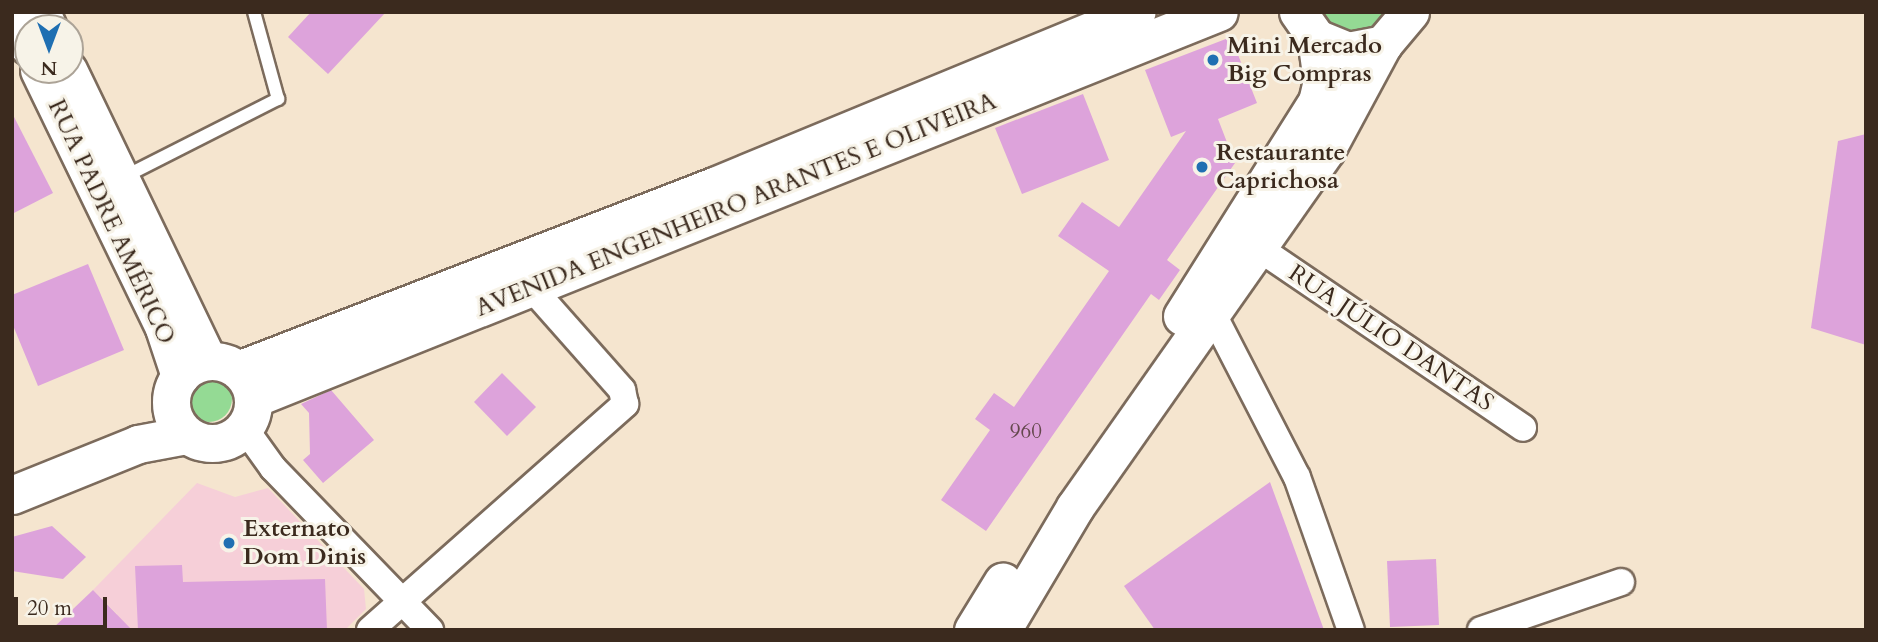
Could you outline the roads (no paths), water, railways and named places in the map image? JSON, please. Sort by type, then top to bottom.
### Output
[{"type":"main road","name":"AVENIDA ENGENHEIRO ARANTES E OLIVEIRA","points":[[12,495],[138,444],[212,396],[1138,12]]},
{"type":"main road","name":"AVENIDA ENGENHEIRO ARANTES E OLIVEIRA","points":[[12,468],[212,396],[531,287],[1219,12]]},
{"type":"main road","points":[[974,630],[1056,496],[1207,301],[1260,249],[1326,150],[1382,44],[1410,12]]},
{"type":"main road","points":[[1299,21],[1348,51],[1382,44]]},
{"type":"main road","points":[[1002,630],[1075,507],[1207,301],[1317,102],[1322,81],[1299,21]]},
{"type":"main road","name":"RUA PADRE AMÉRICO","points":[[46,84],[164,328],[212,396]]},
{"type":"main road","name":"RUA PADRE AMÉRICO","points":[[75,84],[121,179],[212,396]]},
{"type":"street","name":"RUA JÚLIO DANTAS","points":[[1260,249],[1523,428]]},
{"type":"street","points":[[370,630],[625,404],[622,390],[531,287]]},
{"type":"street","points":[[1207,301],[1297,477],[1352,630]]},
{"type":"street","name":"RUA PADRE AMÉRICO","points":[[212,396],[273,468],[430,630]]},
{"type":"street","points":[[1481,630],[1621,582]]},
{"type":"lane","points":[[121,179],[278,99],[254,12]]},
{"type":"place","name":"Mini Mercado Big Compras","points":[[1213,60]]},
{"type":"place","name":"Restaurante Caprichosa","points":[[1202,167]]},
{"type":"place","name":"Externato Dom Dinis","points":[[229,543]]}]
